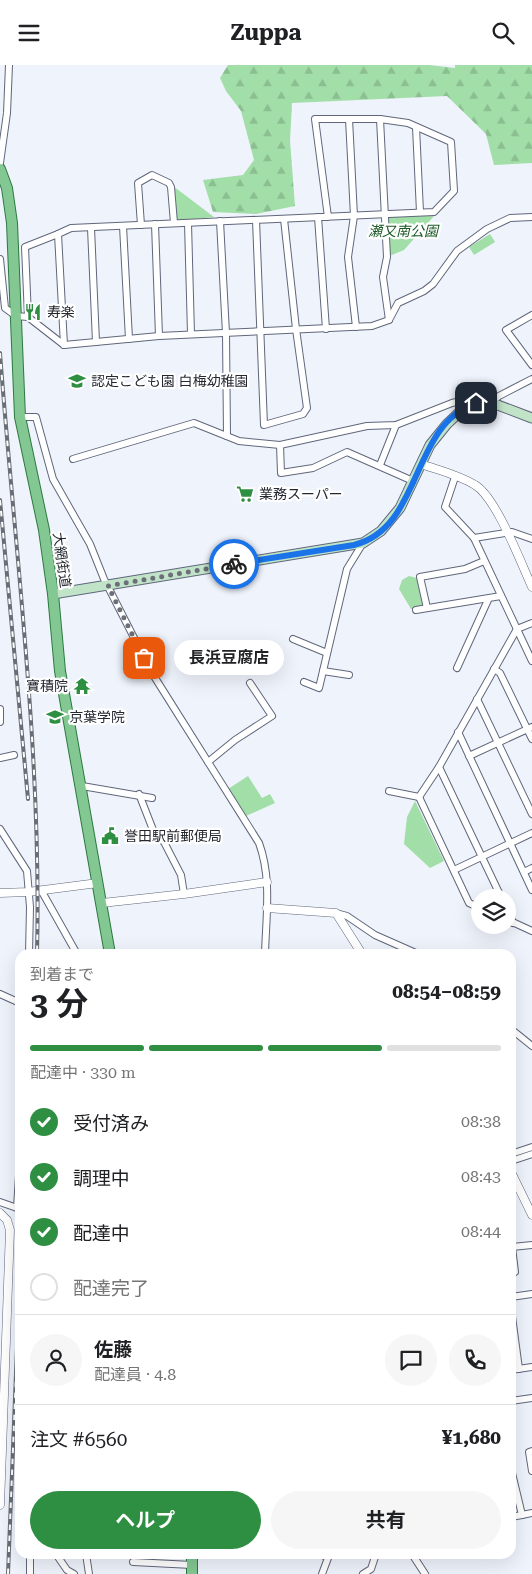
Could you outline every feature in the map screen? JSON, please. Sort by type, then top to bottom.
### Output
[{"type":"main road","name":"大網街道","points":[[0,169],[10,202],[20,417],[44,530],[54,594],[60,671],[82,786],[109,949]]},
{"type":"main road","points":[[54,594],[363,543],[381,531],[396,514],[430,445],[447,424],[464,409],[476,403],[492,402],[532,418]]},
{"type":"street","points":[[0,163],[7,113],[9,65]]},
{"type":"street","points":[[28,317],[25,247],[71,228],[354,216],[420,212],[434,212],[454,191],[451,142],[408,123],[380,119],[315,119],[328,217]]},
{"type":"street","points":[[349,119],[354,216],[348,257],[356,327]]},
{"type":"street","points":[[380,119],[387,257],[383,277],[389,320]]},
{"type":"street","points":[[416,127],[420,212]]},
{"type":"street","points":[[141,225],[138,183],[152,175],[169,183],[171,187],[174,223]]},
{"type":"street","points":[[318,217],[326,329]]},
{"type":"street","points":[[0,259],[5,308],[16,317],[28,317],[64,345],[191,334],[356,327],[379,325],[389,320],[398,303],[428,287],[457,251],[487,229],[510,218],[532,217]]},
{"type":"street","points":[[256,220],[264,425],[303,414],[307,408],[284,219]]},
{"type":"street","points":[[220,221],[226,333],[227,436]]},
{"type":"street","points":[[188,223],[191,334]]},
{"type":"street","points":[[155,224],[159,336]]},
{"type":"street","points":[[123,226],[129,339]]},
{"type":"street","points":[[91,227],[96,341]]},
{"type":"street","points":[[58,234],[64,345]]},
{"type":"street","points":[[532,315],[506,330],[532,365]]},
{"type":"street","points":[[492,402],[499,396],[532,379]]},
{"type":"street","points":[[73,459],[194,423],[227,436],[252,443],[280,445],[367,426],[396,425],[452,403],[465,400],[476,403]]},
{"type":"street","points":[[20,417],[36,417],[53,479],[90,544],[108,586],[152,673],[259,843],[266,864],[265,949]]},
{"type":"street","points":[[380,465],[396,425]]},
{"type":"street","points":[[280,445],[282,473],[313,468],[347,452],[413,481]]},
{"type":"street","points":[[421,464],[482,490],[507,533],[532,587]]},
{"type":"street","points":[[455,477],[445,507],[474,539],[532,661]]},
{"type":"street","points":[[474,539],[512,532],[532,539]]},
{"type":"street","points":[[304,682],[318,687],[347,569],[363,543]]},
{"type":"street","points":[[427,608],[420,577],[465,569],[484,561]]},
{"type":"street","points":[[416,610],[488,600],[501,596]]},
{"type":"street","points":[[457,668],[488,600]]},
{"type":"street","points":[[419,797],[439,767],[517,629],[532,623]]},
{"type":"street","points":[[293,639],[327,653]]},
{"type":"street","points":[[494,669],[500,673],[530,728],[532,739]]},
{"type":"street","points":[[323,671],[349,675]]},
{"type":"street","points":[[208,762],[235,740],[272,716],[250,683]]},
{"type":"street","points":[[476,699],[532,814]]},
{"type":"street","points":[[0,709],[0,722]]},
{"type":"street","points":[[469,756],[530,728]]},
{"type":"street","points":[[458,732],[532,890]]},
{"type":"street","points":[[0,758],[14,755]]},
{"type":"street","points":[[439,767],[497,889]]},
{"type":"street","points":[[82,786],[152,798]]},
{"type":"street","points":[[390,791],[419,797]]},
{"type":"street","points":[[139,795],[155,835],[164,842],[181,875],[184,894]]},
{"type":"street","points":[[419,797],[471,904]]},
{"type":"street","points":[[0,829],[24,865],[30,907],[29,949]]},
{"type":"street","points":[[454,870],[532,833]]},
{"type":"street","points":[[524,872],[532,868]]},
{"type":"street","points":[[102,903],[267,882]]},
{"type":"street","points":[[0,893],[28,892],[98,883]]},
{"type":"street","points":[[41,890],[74,949]]},
{"type":"street","points":[[267,908],[336,913],[348,916],[375,935],[407,949]]},
{"type":"street","points":[[336,913],[359,949]]},
{"type":"street","points":[[516,924],[532,931]]},
{"type":"street","points":[[0,994],[15,1001]]},
{"type":"street","points":[[516,1033],[532,1046]]},
{"type":"street","points":[[516,1152],[532,1147]]},
{"type":"street","points":[[516,1159],[532,1154]]},
{"type":"street","points":[[516,1182],[532,1215]]},
{"type":"street","points":[[0,1203],[15,1207]]},
{"type":"street","points":[[0,1213],[7,1220],[10,1230],[0,1505]]},
{"type":"street","points":[[516,1247],[532,1245]]},
{"type":"street","points":[[516,1296],[532,1294]]},
{"type":"street","points":[[516,1342],[520,1369]]},
{"type":"street","points":[[516,1369],[532,1367]]},
{"type":"street","points":[[516,1400],[532,1398]]},
{"type":"street","points":[[532,1451],[529,1452],[532,1471]]},
{"type":"street","points":[[516,1490],[522,1515]]},
{"type":"street","points":[[516,1516],[532,1513]]},
{"type":"street","points":[[30,1559],[30,1574]]},
{"type":"street","points":[[59,1559],[66,1572],[74,1574]]},
{"type":"street","points":[[87,1559],[89,1574]]},
{"type":"street","points":[[322,1574],[328,1559]]},
{"type":"street","points":[[363,1574],[371,1569],[374,1559]]},
{"type":"street","points":[[415,1559],[425,1574]]},
{"type":"street","points":[[133,1562],[192,1560]]},
{"type":"green space","points":[[228,65],[429,65],[455,68],[455,65],[532,65],[532,163],[494,165],[486,134],[447,96],[292,103],[290,141],[295,206],[256,214],[213,212],[203,180],[243,175],[254,160],[241,111],[226,91],[220,78]]},
{"type":"green space","points":[[173,186],[214,217],[177,221],[174,219]]},
{"type":"green space","name":"瀬又南公園","points":[[435,215],[404,250],[387,257],[388,217]]},
{"type":"green space","points":[[490,234],[495,242],[474,255],[469,247]]},
{"type":"green space","points":[[409,576],[417,578],[424,605],[422,608],[411,609],[399,589],[402,580]]},
{"type":"green space","points":[[248,776],[262,798],[270,794],[275,803],[246,816],[228,789]]},
{"type":"green space","points":[[415,801],[444,861],[430,868],[404,844],[407,817]]},
{"type":"railway","points":[[0,353],[31,728],[35,803],[37,949]]},
{"type":"railway","points":[[0,500],[28,799]]},
{"type":"railway","points":[[8,1574],[15,1398]]},
{"type":"way so far","points":[[144,658],[108,586],[234,564]]},
{"type":"place","name":"寿楽","points":[[33,312]]},
{"type":"place","name":"認定こども園 白梅幼稚園","points":[[77,381]]},
{"type":"place","name":"業務スーパー","points":[[245,494]]},
{"type":"place","name":"長浜豆腐店","points":[[144,658]]},
{"type":"place","name":"寶積院","points":[[82,686]]},
{"type":"place","name":"京葉学院","points":[[55,717]]},
{"type":"place","name":"誉田駅前郵便局","points":[[110,836]]},
{"type":"route","points":[[234,564],[354,545],[371,539],[389,523],[400,509],[430,445],[440,432],[456,415],[476,403]]}]
